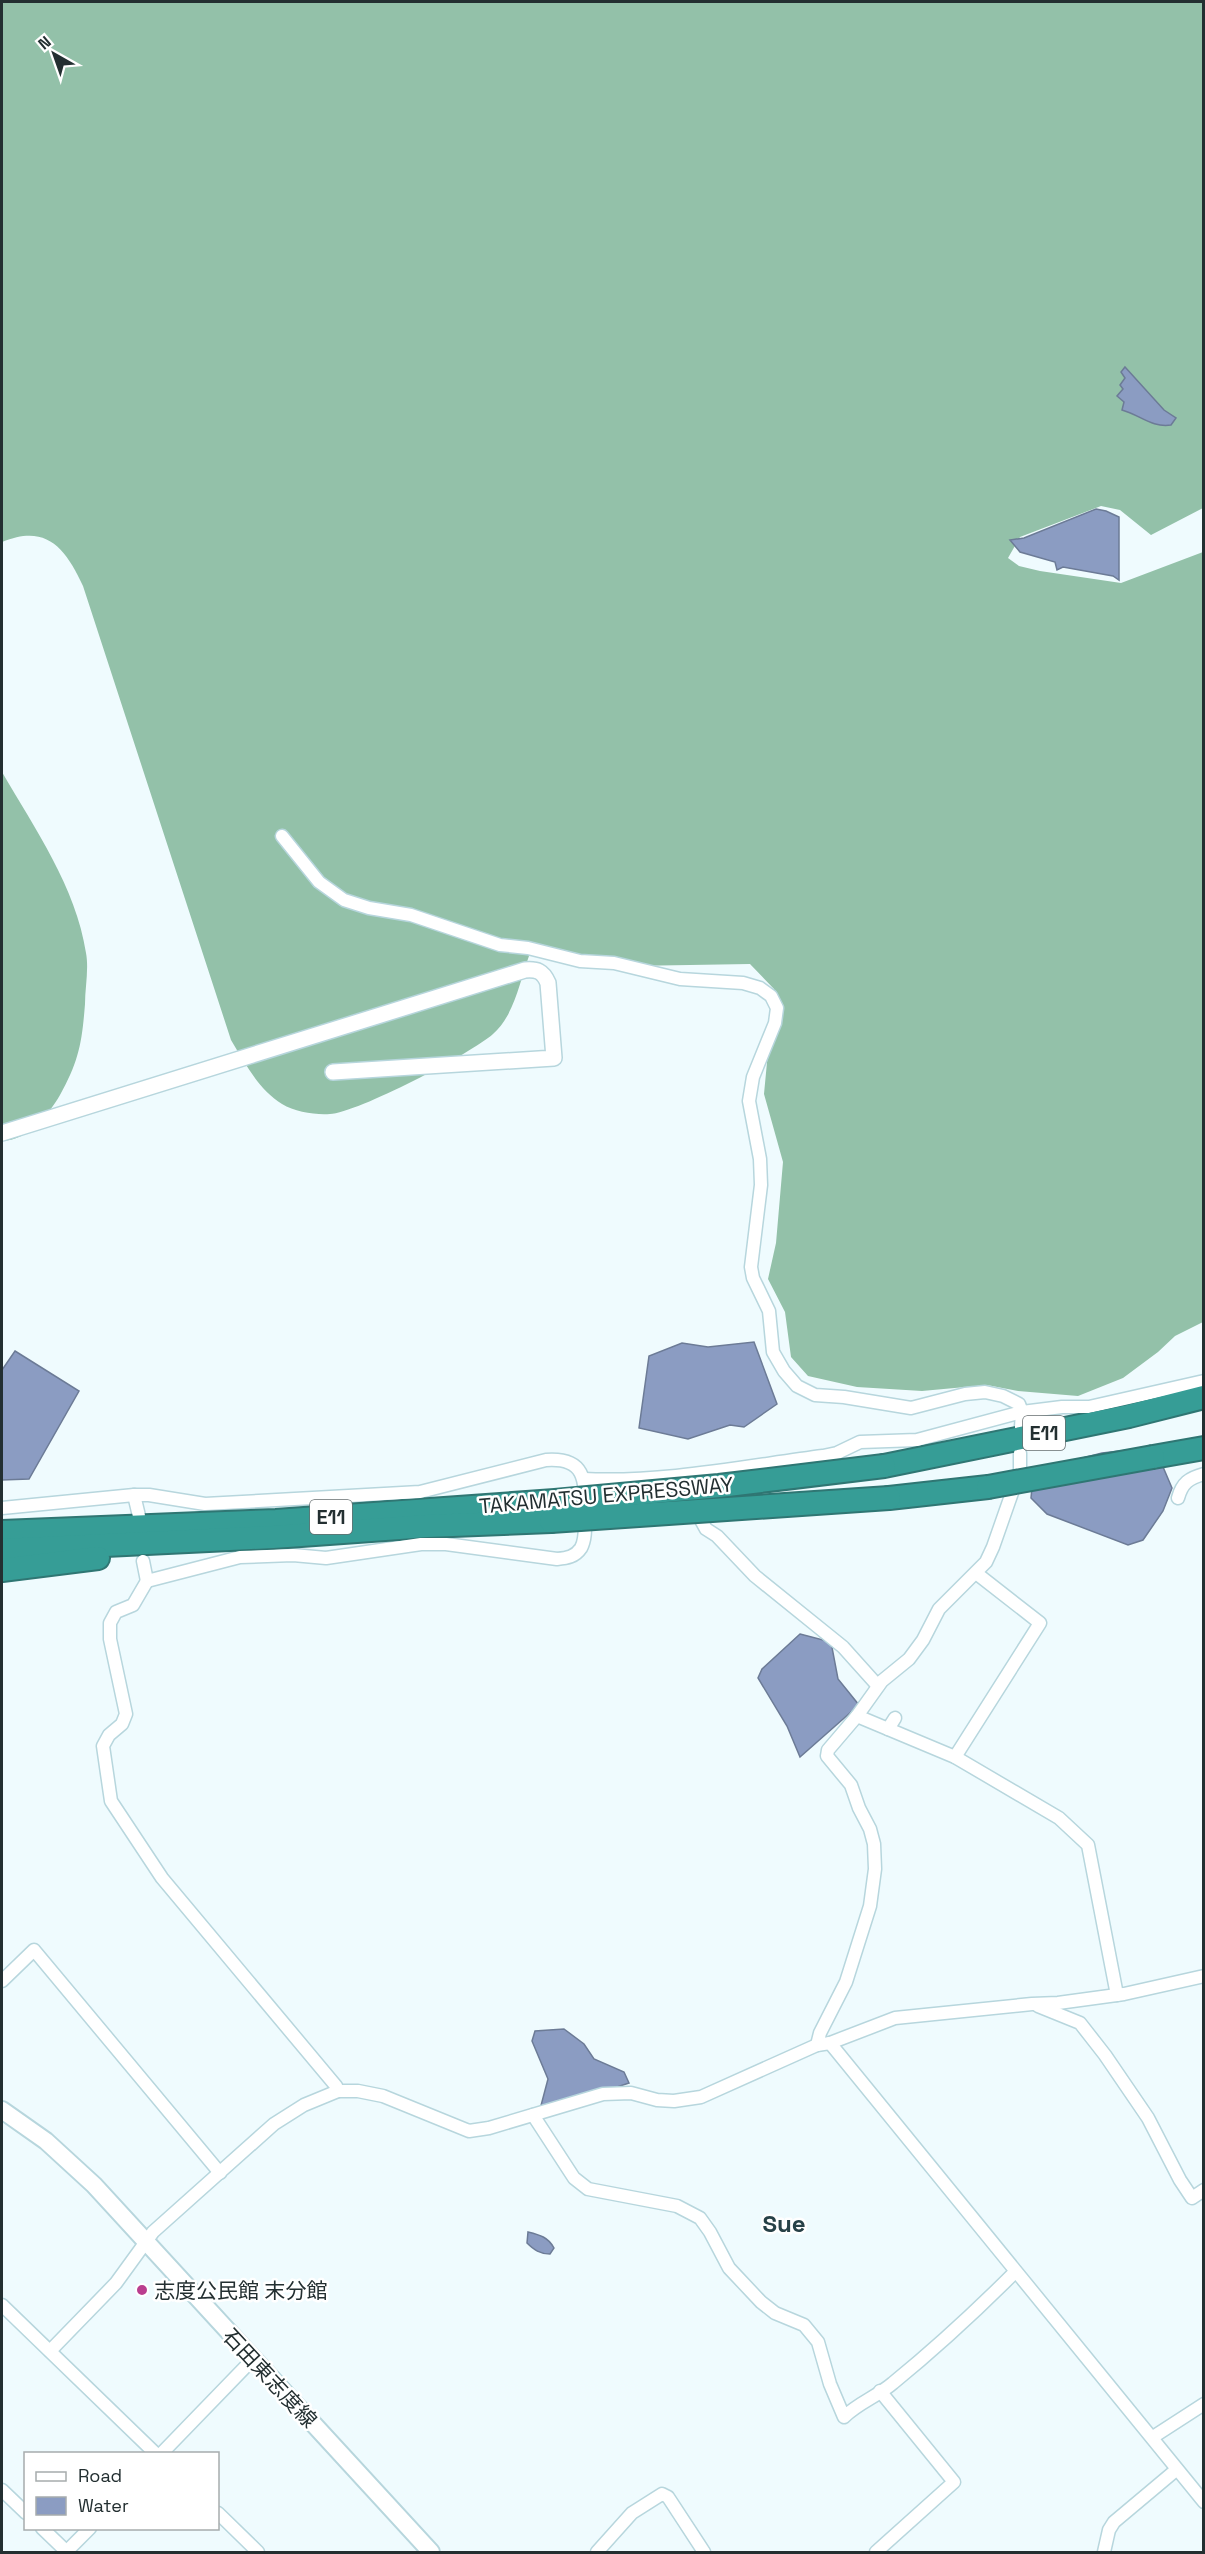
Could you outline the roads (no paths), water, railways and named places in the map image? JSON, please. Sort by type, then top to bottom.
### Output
[{"type":"highway","name":"TAKAMATSU EXPRESSWAY","points":[[107,1543],[273,1538],[427,1526],[553,1511],[719,1486],[884,1466],[1129,1416],[1203,1397]]},
{"type":"highway","name":"TAKAMATSU EXPRESSWAY","points":[[2,1550],[107,1543],[276,1521],[889,1498],[988,1487],[1203,1448]]},
{"type":"highway","name":"TAKAMATSU EXPRESSWAY","points":[[2,1532],[52,1548]]},
{"type":"highway","points":[[2,1570],[52,1548],[107,1543]]},
{"type":"main road","name":"石田東志度線","points":[[2,2111],[46,2141],[94,2185],[431,2553]]},
{"type":"street","points":[[282,836],[319,882],[344,900],[369,908],[411,915],[500,945],[528,948],[580,961],[614,963],[680,980],[743,983],[760,988],[771,996],[777,1008],[775,1023],[753,1077],[749,1101],[760,1158],[761,1185],[751,1267],[753,1278],[770,1311],[773,1352],[784,1371],[797,1386],[815,1395],[844,1397],[911,1408],[965,1394],[985,1392],[1019,1404],[1022,1412],[1021,1426]]},
{"type":"street","points":[[2,1133],[525,970],[537,969],[548,983],[554,1058],[333,1072]]},
{"type":"street","points":[[584,1479],[612,1480],[697,1472],[823,1456],[837,1453],[860,1442],[917,1440],[1022,1412],[1062,1407],[1089,1407],[1203,1381]]},
{"type":"street","points":[[817,2045],[820,2033],[846,1982],[870,1906],[874,1877],[874,1844],[870,1829],[858,1808],[851,1785],[828,1756],[828,1750],[857,1716],[878,1686],[909,1659],[923,1640],[939,1610],[957,1589],[986,1562],[1020,1470],[1020,1454]]},
{"type":"street","points":[[2,1508],[134,1495],[205,1504],[420,1492],[546,1460],[562,1459],[576,1466],[584,1479],[585,1535],[581,1547],[572,1557],[556,1559],[446,1544],[421,1544],[326,1558],[293,1555],[240,1557],[147,1581]]},
{"type":"street","points":[[697,1472],[701,1520],[706,1529],[717,1536],[755,1575],[843,1647],[878,1686]]},
{"type":"street","points":[[1178,1498],[1181,1487],[1191,1478],[1203,1474]]},
{"type":"street","points":[[134,1495],[139,1516]]},
{"type":"street","points":[[143,1561],[147,1581],[133,1605],[116,1612],[110,1623],[110,1639],[126,1714],[122,1724],[102,1746],[111,1801],[162,1878],[338,2091]]},
{"type":"street","points":[[955,1757],[1040,1623],[976,1573]]},
{"type":"street","points":[[857,1716],[955,1757],[1059,1818],[1088,1845],[1117,1995]]},
{"type":"street","points":[[888,1729],[895,1718]]},
{"type":"street","points":[[2,1981],[34,1950],[220,2173]]},
{"type":"street","points":[[50,2352],[116,2283],[153,2232],[274,2124],[304,2105],[338,2091],[358,2091],[383,2096],[469,2131],[489,2128],[612,2092],[631,2092],[657,2100],[674,2102],[701,2097],[817,2045],[830,2043],[895,2018],[1058,2003],[1117,1995],[1203,1976]]},
{"type":"street","points":[[1032,2004],[1065,2015],[1080,2023],[1148,2118],[1180,2180],[1192,2198],[1203,2190]]},
{"type":"street","points":[[830,2043],[1015,2272],[1153,2437],[1176,2470],[1203,2502]]},
{"type":"street","points":[[533,2115],[574,2178],[588,2189],[677,2205],[699,2218],[710,2232],[729,2268],[760,2302],[775,2313],[804,2325],[818,2342],[830,2384],[844,2417],[890,2385],[972,2315],[1015,2272]]},
{"type":"street","points":[[2,2305],[154,2452]]},
{"type":"street","points":[[163,2452],[253,2359]]},
{"type":"street","points":[[876,2553],[954,2482],[880,2391]]},
{"type":"street","points":[[1153,2437],[1203,2404]]},
{"type":"street","points":[[1104,2553],[1109,2530],[1114,2522],[1176,2470]]},
{"type":"street","points":[[2,2490],[24,2511]]},
{"type":"street","points":[[597,2553],[632,2513],[662,2494],[668,2497],[704,2553]]},
{"type":"street","points":[[219,2514],[255,2552]]},
{"type":"street","points":[[43,2530],[66,2552],[89,2530]]},
{"type":"water","points":[[1125,367],[1164,410],[1176,418],[1171,425],[1158,425],[1122,410],[1124,402],[1117,396],[1123,389],[1120,385],[1125,378],[1121,372]]},
{"type":"water","points":[[1096,509],[1119,517],[1119,580],[1113,576],[1063,567],[1057,570],[1055,562],[1020,552],[1010,540],[1024,538]]},
{"type":"water","points":[[754,1342],[777,1404],[744,1427],[730,1425],[688,1439],[639,1428],[649,1356],[682,1343],[708,1347]]},
{"type":"water","points":[[15,1351],[79,1391],[29,1479],[2,1480],[2,1370]]},
{"type":"water","points":[[1146,1448],[1163,1467],[1172,1488],[1163,1511],[1143,1540],[1128,1545],[1047,1514],[1031,1498],[1032,1488],[1040,1469],[1102,1453]]},
{"type":"water","points":[[800,1634],[831,1642],[838,1679],[859,1705],[800,1757],[787,1726],[758,1678],[762,1669]]},
{"type":"water","points":[[564,2029],[584,2044],[594,2059],[624,2072],[629,2083],[539,2113],[548,2079],[532,2041],[535,2031]]},
{"type":"water","points":[[528,2232],[540,2235],[549,2241],[554,2248],[550,2254],[537,2251],[527,2243]]},
{"type":"place","name":"志度公民館 末分館","points":[[142,2290]]},
{"type":"district","name":"Sue","points":[[784,2223]]}]
